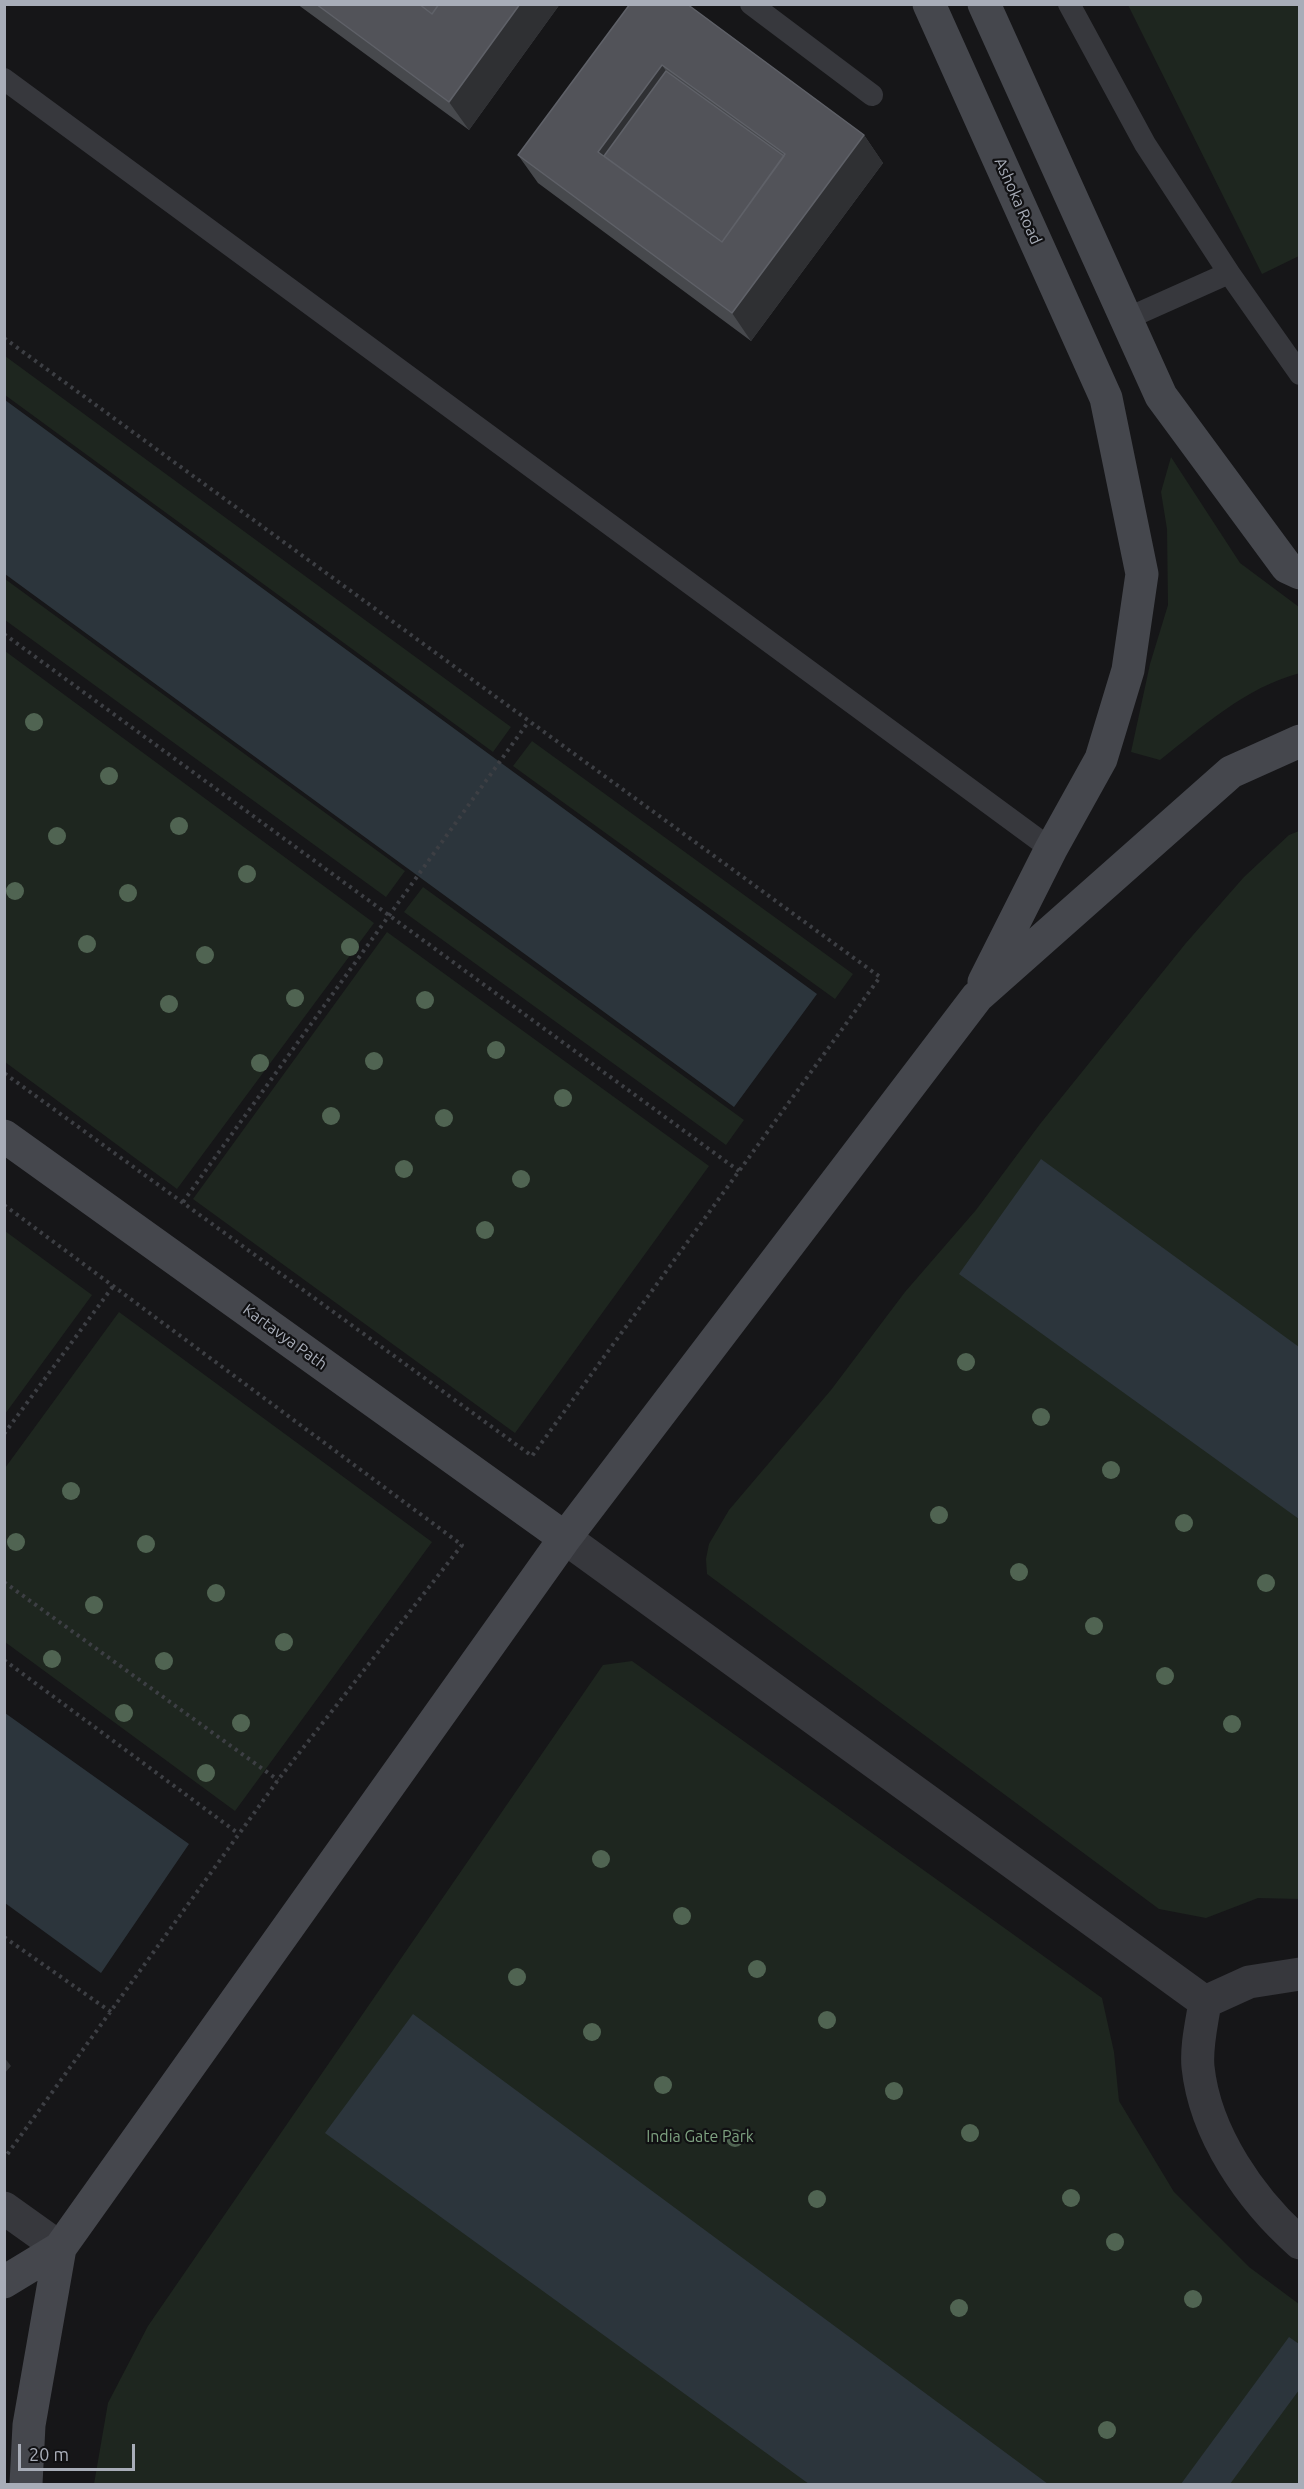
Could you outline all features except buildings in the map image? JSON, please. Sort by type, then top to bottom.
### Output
[{"type":"main road","name":"Ashoka Road","points":[[929,4],[1106,398],[1142,574],[1128,670],[1101,759],[1051,849],[977,997]]},
{"type":"main road","points":[[984,4],[1161,396],[1295,563]]},
{"type":"main road","points":[[4,2282],[60,2248],[565,1538],[977,997],[1231,772],[1299,741]]},
{"type":"main road","name":"Kartavya Path","points":[[4,1136],[565,1538]]},
{"type":"main road","points":[[26,2484],[29,2425],[60,2248]]},
{"type":"street","points":[[565,1538],[1205,2002]]},
{"type":"street","points":[[1205,2002],[1250,1982],[1299,1974]]},
{"type":"street","points":[[1205,2002],[1198,2065],[1206,2103],[1227,2153],[1247,2188],[1278,2224],[1299,2243]]},
{"type":"street","points":[[4,2208],[60,2248]]},
{"type":"lane","points":[[751,4],[872,95]]},
{"type":"lane","points":[[1069,4],[1145,144],[1229,273],[1299,374]]},
{"type":"lane","points":[[4,79],[1051,849]]},
{"type":"lane","points":[[1126,319],[1229,273]]},
{"type":"path","points":[[4,338],[880,977],[532,1456],[4,1072]]},
{"type":"path","points":[[4,634],[739,1172]]},
{"type":"path","points":[[183,1202],[530,722]]},
{"type":"path","points":[[4,1205],[462,1545],[278,1780],[6,2157]]},
{"type":"path","points":[[4,1434],[114,1285]]},
{"type":"path","points":[[4,1582],[278,1780]]},
{"type":"path","points":[[4,1660],[239,1834]]},
{"type":"path","points":[[4,1937],[111,2012]]},
{"type":"green space","points":[[1128,5],[1299,5],[1299,256],[1262,274]]},
{"type":"green space","points":[[5,356],[511,727],[493,752],[5,395]]},
{"type":"green space","points":[[1171,457],[1240,563],[1299,607],[1300,673],[1261,688],[1225,709],[1160,760],[1131,752],[1150,664],[1168,605],[1167,529],[1161,492]]},
{"type":"green space","points":[[5,579],[405,871],[386,897],[5,620]]},
{"type":"green space","points":[[5,651],[374,923],[177,1189],[5,1062]]},
{"type":"green space","points":[[532,741],[853,974],[835,999],[513,766]]},
{"type":"green space","points":[[1299,831],[1299,1899],[1258,1898],[1206,1918],[1159,1909],[707,1574],[706,1559],[709,1544],[729,1510],[831,1390],[905,1292],[976,1210],[1040,1124],[1186,943],[1244,877],[1289,835]]},
{"type":"green space","points":[[423,887],[744,1120],[726,1145],[404,912]]},
{"type":"green space","points":[[387,932],[709,1166],[515,1433],[193,1199]]},
{"type":"green space","points":[[5,1231],[92,1295],[5,1414]]},
{"type":"green space","points":[[119,1312],[432,1542],[235,1811],[5,1642],[5,1468]]},
{"type":"green space","name":"India Gate Park","points":[[632,1661],[1102,1998],[1114,2052],[1119,2101],[1174,2192],[1249,2267],[1299,2304],[1299,2484],[94,2484],[108,2403],[148,2326],[603,1665]]},
{"type":"shaded area","points":[[5,400],[817,994],[734,1107],[5,574]]},
{"type":"shaded area","points":[[1041,1159],[1299,1347],[1299,1519],[959,1274]]},
{"type":"shaded area","points":[[5,1713],[189,1844],[101,1973],[5,1903]]},
{"type":"shaded area","points":[[413,2014],[1048,2484],[809,2484],[325,2133]]},
{"type":"shaded area","points":[[1289,2337],[1299,2344],[1299,2390],[1230,2484],[1181,2484]]}]
